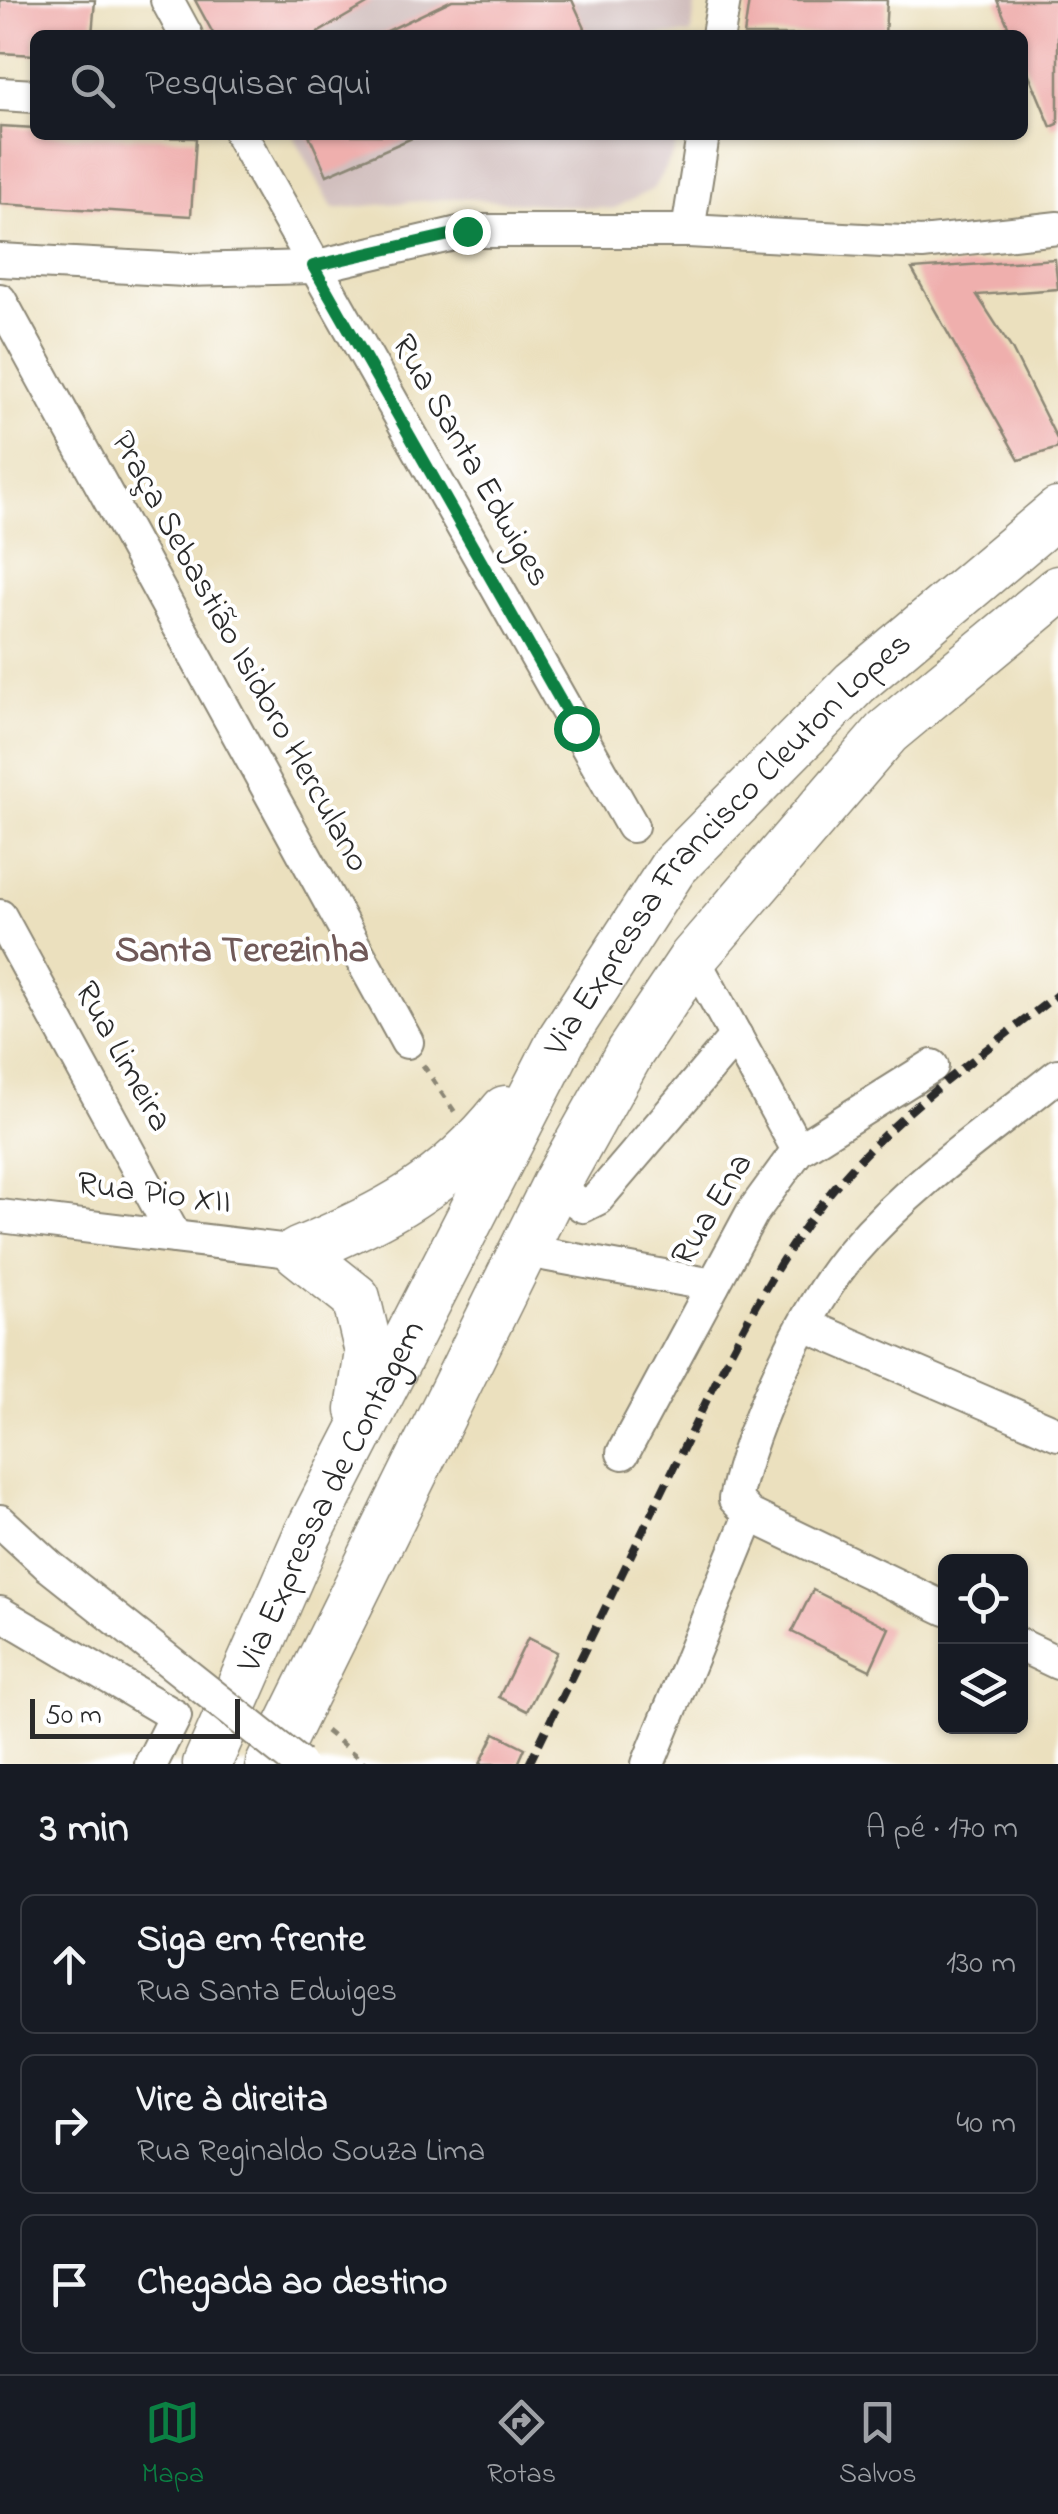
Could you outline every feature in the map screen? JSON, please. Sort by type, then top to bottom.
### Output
[{"type":"highway","name":"Via Expressa Francisco Cleuton Lopes","points":[[464,1230],[563,1037],[674,866],[856,683],[1058,512]]},
{"type":"highway","name":"Via Expressa Francisco Cleuton Lopes","points":[[522,1250],[630,1052],[693,958],[887,732],[1058,590]]},
{"type":"highway","points":[[348,1460],[368,1352],[356,1298],[298,1252],[376,1220],[442,1178],[476,1146],[563,1037]]},
{"type":"highway","name":"Via Expressa de Contagem","points":[[207,1764],[307,1536],[464,1230]]},
{"type":"highway","name":"Via Expressa de Contagem","points":[[270,1764],[522,1250]]},
{"type":"street","points":[[167,0],[183,30]]},
{"type":"street","points":[[719,30],[724,0]]},
{"type":"street","points":[[0,94],[30,96]]},
{"type":"street","name":"Rua Santa Edwiges","points":[[244,140],[632,826]]},
{"type":"street","points":[[688,231],[702,140]]},
{"type":"street","points":[[0,260],[185,270],[313,266],[467,231],[688,231],[922,244],[1058,228]]},
{"type":"street","name":"Praça Sebastião Isidoro Herculano","points":[[0,300],[407,1042]]},
{"type":"street","name":"Rua Limeira","points":[[0,916],[175,1237]]},
{"type":"street","points":[[693,958],[798,1150]]},
{"type":"street","points":[[555,1186],[583,1206],[597,1199],[663,1127],[736,1036]]},
{"type":"street","name":"Rua Ena","points":[[624,1453],[752,1213],[798,1150],[932,1066]]},
{"type":"street","points":[[938,1605],[750,1515],[734,1498],[745,1454],[805,1325],[852,1252],[928,1176],[1058,1074]]},
{"type":"street","name":"Rua Pio XII","points":[[0,1216],[298,1252]]},
{"type":"street","points":[[522,1250],[714,1285]]},
{"type":"street","points":[[805,1325],[1058,1434]]},
{"type":"street","points":[[648,1764],[750,1515]]},
{"type":"street","points":[[0,1521],[48,1565],[299,1764]]},
{"type":"street","points":[[0,1614],[175,1716],[151,1764]]},
{"type":"street","points":[[1028,1649],[1058,1664]]},
{"type":"path","points":[[407,1042],[476,1146]]},
{"type":"path","points":[[297,1708],[366,1764]]},
{"type":"shaded area","points":[[219,0],[696,0],[692,30],[235,30]]},
{"type":"shaded area","points":[[296,140],[676,140],[674,153],[653,189],[613,209],[455,198],[333,209]]},
{"type":"building","points":[[0,0],[95,0],[92,30],[30,30],[30,55],[0,53]]},
{"type":"building","points":[[195,0],[374,0],[323,30],[211,30]]},
{"type":"building","points":[[452,0],[572,0],[586,30],[389,30]]},
{"type":"building","points":[[749,0],[887,0],[885,30],[745,30]]},
{"type":"building","points":[[997,0],[1058,0],[1058,124],[1051,127],[1028,72],[1028,30],[1010,30]]},
{"type":"building","points":[[0,126],[30,128],[30,140],[196,140],[191,216],[0,204]]},
{"type":"building","points":[[311,140],[408,140],[327,175]]},
{"type":"building","points":[[1055,259],[1058,289],[977,295],[1012,349],[1058,441],[1058,448],[1019,460],[912,269]]},
{"type":"building","points":[[813,1590],[889,1628],[870,1670],[792,1632]]},
{"type":"building","points":[[528,1638],[557,1652],[527,1711],[499,1697]]},
{"type":"building","points":[[495,1733],[525,1748],[518,1764],[480,1764]]},
{"type":"railway","points":[[529,1764],[737,1340],[805,1226],[860,1159],[906,1115],[1058,994]]},
{"type":"district","name":"Santa Terezinha","points":[[242,952]]},
{"type":"route","points":[[467,231],[313,266],[576,728]]}]
